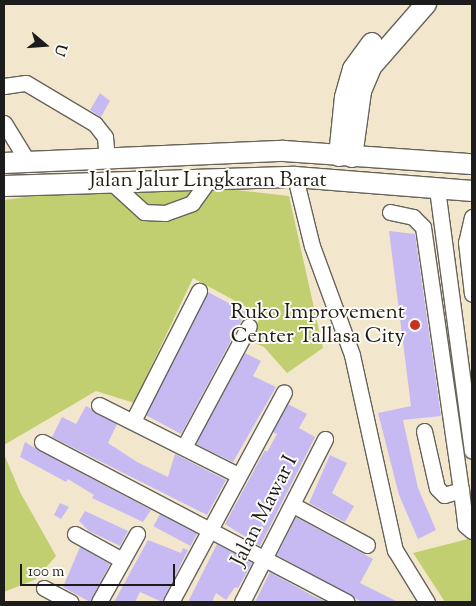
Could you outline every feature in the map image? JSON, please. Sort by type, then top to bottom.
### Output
[{"type":"main road","points":[[346,157],[345,97],[353,69],[406,4]]},
{"type":"main road","points":[[346,157],[362,91],[370,67],[426,4]]},
{"type":"main road","name":"Jalan Jalur Lingkaran Barat","points":[[4,164],[284,151],[346,157],[472,164]]},
{"type":"main road","name":"Jalan Jalur Lingkaran Barat","points":[[4,186],[110,181],[295,177],[472,191]]},
{"type":"street","points":[[4,86],[26,84],[94,124],[105,137],[107,158]]},
{"type":"street","points":[[4,123],[28,162]]},
{"type":"street","points":[[295,177],[312,246],[352,355],[395,550],[427,602]]},
{"type":"street","points":[[110,181],[144,212],[165,213],[192,204],[210,178]]},
{"type":"street","points":[[437,189],[472,447],[455,444]]},
{"type":"street","points":[[390,212],[413,217],[423,227],[461,490],[468,506],[465,525],[472,531]]},
{"type":"street","points":[[443,233],[471,226],[472,294]]},
{"type":"street","points":[[432,288],[450,287]]},
{"type":"street","points":[[133,421],[199,291]]},
{"type":"street","points":[[184,446],[249,326]]},
{"type":"street","points":[[440,341],[457,339]]},
{"type":"street","points":[[447,390],[464,388]]},
{"type":"street","points":[[170,602],[284,392]]},
{"type":"street","points":[[99,405],[184,446],[238,476]]},
{"type":"street","points":[[424,431],[437,488],[444,495],[461,490]]},
{"type":"street","name":"Jalan Mawar I","points":[[242,602],[325,439]]},
{"type":"street","points":[[42,442],[347,602]]},
{"type":"street","points":[[293,505],[367,545]]},
{"type":"street","points":[[75,534],[122,560]]},
{"type":"street","points":[[99,602],[138,534]]},
{"type":"street","points":[[44,588],[70,602]]},
{"type":"green space","points":[[218,188],[289,196],[323,348],[287,373],[264,347],[250,341],[261,315],[193,278],[134,403],[96,391],[4,445],[4,200],[78,190]]},
{"type":"green space","points":[[4,454],[20,492],[56,556],[36,579],[4,592]]},
{"type":"green space","points":[[472,538],[472,602],[445,602],[413,553]]},
{"type":"building","points":[[100,93],[110,101],[101,117],[90,110]]},
{"type":"building","name":"Ruko Improvement Center Tallasa City","points":[[389,231],[415,234],[441,416],[403,420],[418,488],[436,530],[418,539],[399,495],[378,413],[411,406]]},
{"type":"building","points":[[208,292],[246,312],[181,434],[143,414]]},
{"type":"building","points":[[245,353],[261,361],[253,376],[276,387],[233,462],[196,444]]},
{"type":"building","points":[[288,404],[307,414],[299,428],[315,437],[260,546],[225,524],[265,450],[267,452],[277,434],[273,432]]},
{"type":"building","points":[[86,406],[117,424],[108,443],[137,462],[168,477],[175,454],[226,480],[207,515],[52,437],[62,417],[76,424]]},
{"type":"building","points":[[25,442],[151,510],[143,522],[92,498],[94,495],[68,479],[66,482],[20,457]]},
{"type":"building","points":[[330,455],[347,463],[332,493],[354,506],[345,522],[309,503]]},
{"type":"building","points":[[60,503],[69,507],[61,519],[54,515]]},
{"type":"building","points":[[85,511],[128,531],[120,546],[89,531],[79,521]]},
{"type":"building","points":[[160,514],[197,534],[191,546],[153,526]]},
{"type":"building","points":[[296,517],[373,559],[360,583],[398,602],[362,602],[277,555]]},
{"type":"building","points":[[148,540],[181,553],[183,548],[188,550],[162,602],[140,592],[135,602],[114,602]]},
{"type":"building","points":[[217,544],[252,563],[238,588],[235,587],[226,600],[216,593],[212,602],[188,602]]},
{"type":"building","points":[[80,547],[110,564],[90,602],[63,587]]},
{"type":"building","points":[[270,572],[313,596],[327,602],[255,602]]},
{"type":"place","name":"Ruko Improvement Center Tallasa City","points":[[415,325]]}]
